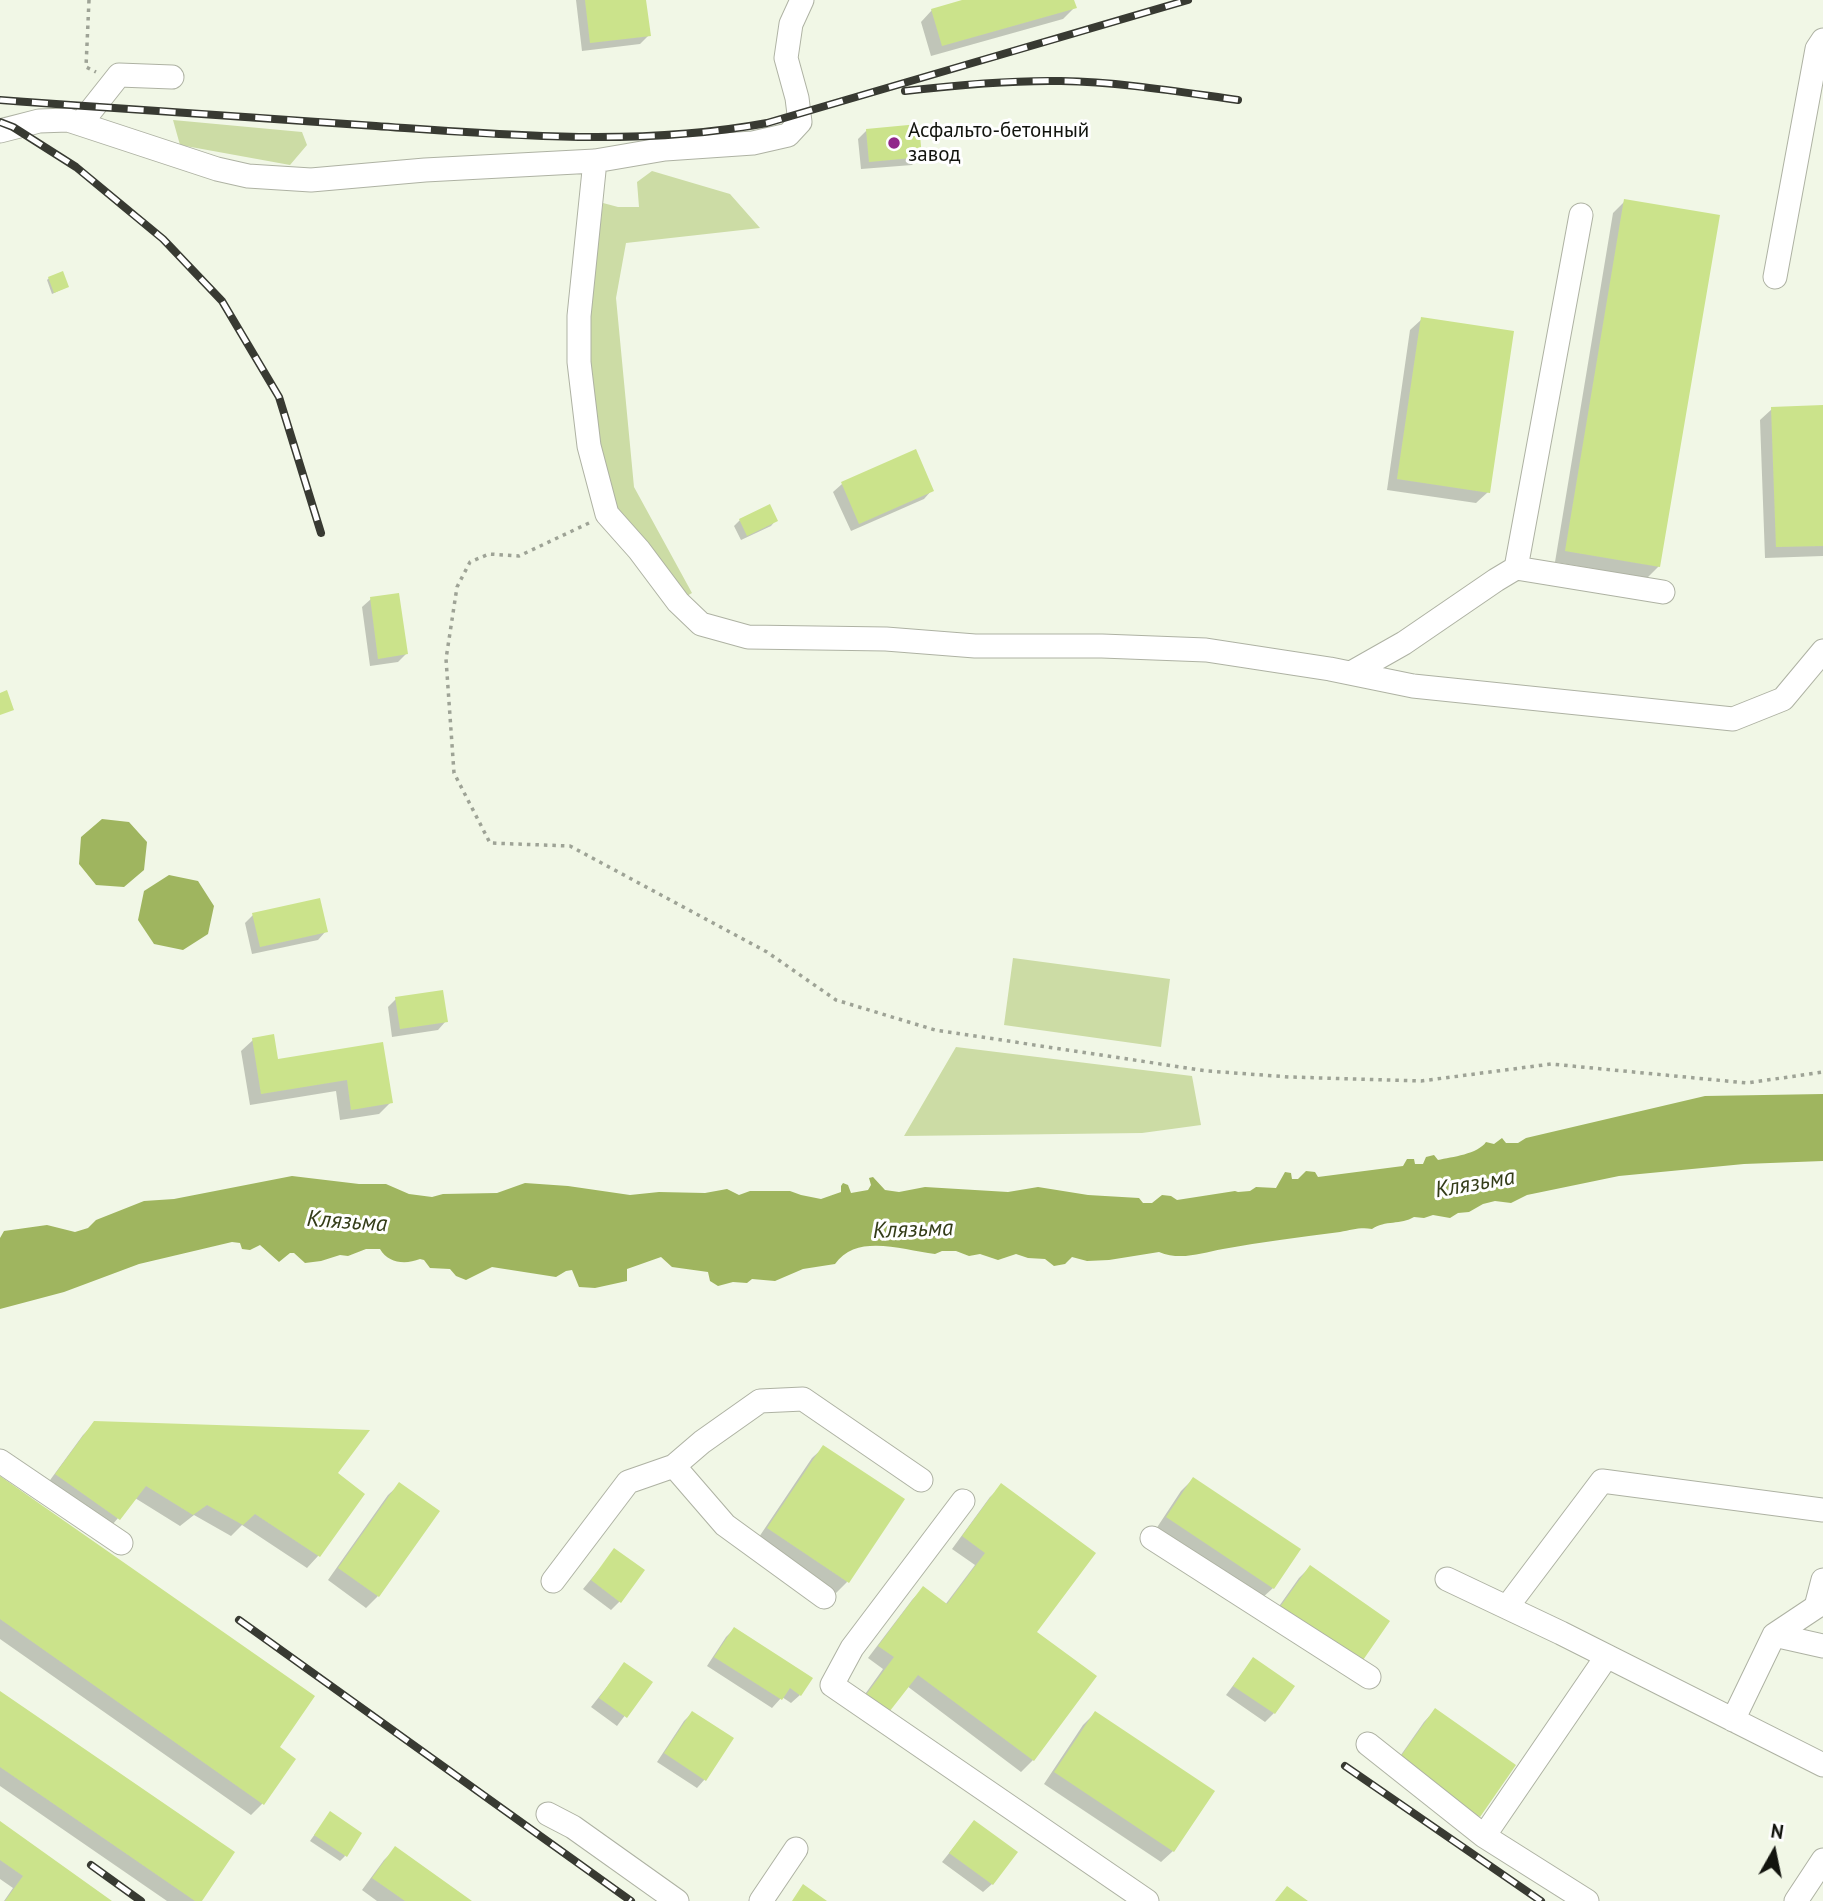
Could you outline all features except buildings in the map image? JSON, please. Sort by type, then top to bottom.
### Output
[{"type":"street","points":[[0,131],[38,121],[68,120],[217,169],[248,176],[311,180],[425,170],[595,161],[664,149],[754,143],[788,135],[800,122],[797,98],[786,58],[791,24],[803,0]]},
{"type":"street","points":[[1775,278],[1817,49],[1823,40]]},
{"type":"street","points":[[81,123],[117,72],[172,77]]},
{"type":"street","points":[[595,161],[579,316],[579,362],[573,395],[607,514],[678,601],[701,624],[748,637],[886,639],[975,646],[1102,646],[1206,650],[1239,644],[1413,686],[1733,719],[1783,699],[1823,651]]},
{"type":"street","points":[[1516,568],[1581,215]]},
{"type":"street","points":[[1351,673],[1404,643],[1516,568],[1663,592]]},
{"type":"street","points":[[553,1581],[628,1482],[674,1466],[702,1442],[760,1401],[803,1399],[921,1480]]},
{"type":"street","points":[[0,1461],[121,1543]]},
{"type":"street","points":[[674,1466],[725,1525],[824,1597]]},
{"type":"street","points":[[1507,1607],[1602,1481],[1823,1510]]},
{"type":"street","points":[[963,1501],[852,1648],[832,1685],[1147,1901]]},
{"type":"street","points":[[1152,1538],[1368,1677]]},
{"type":"street","points":[[1447,1579],[1823,1765]]},
{"type":"street","points":[[1733,1720],[1774,1636],[1816,1607],[1823,1580]]},
{"type":"street","points":[[1774,1636],[1823,1646]]},
{"type":"street","points":[[1484,1836],[1606,1656]]},
{"type":"street","points":[[1368,1744],[1484,1836],[1587,1901]]},
{"type":"street","points":[[548,1814],[573,1827],[677,1901]]},
{"type":"street","points":[[761,1901],[796,1849]]},
{"type":"street","points":[[1796,1901],[1823,1860]]},
{"type":"path","points":[[89,0],[86,67],[117,72]]},
{"type":"path","points":[[607,514],[519,556],[489,554],[470,562],[457,587],[446,659],[454,773],[490,843],[570,846],[767,952],[836,1000],[935,1030],[1207,1071],[1290,1077],[1421,1082],[1551,1064],[1746,1083],[1823,1073]]},
{"type":"shaded area","points":[[173,120],[302,132],[307,145],[290,165],[180,145]]},
{"type":"shaded area","points":[[652,171],[730,194],[760,228],[626,243],[616,298],[634,487],[692,593],[685,597],[613,510],[597,451],[590,356],[591,300],[603,203],[618,207],[639,207],[637,182]]},
{"type":"shaded area","points":[[1013,958],[1170,979],[1161,1047],[1004,1025]]},
{"type":"shaded area","points":[[956,1047],[1192,1076],[1201,1125],[1142,1133],[904,1136]]},
{"type":"water","points":[[102,819],[129,822],[147,842],[144,870],[124,887],[96,885],[79,864],[81,837]]},
{"type":"water","points":[[169,875],[198,881],[214,906],[208,934],[183,950],[154,944],[138,920],[144,891]]},
{"type":"water","name":"Клязьма","points":[[1823,1094],[1823,1161],[1744,1164],[1619,1176],[1527,1195],[1511,1203],[1495,1201],[1450,1218],[1433,1215],[1414,1217],[1372,1229],[1356,1229],[1191,1255],[1175,1256],[1159,1252],[1087,1261],[1072,1257],[1065,1264],[1054,1266],[1045,1259],[1016,1254],[998,1260],[980,1254],[969,1256],[956,1251],[935,1254],[895,1247],[868,1246],[844,1255],[835,1264],[803,1269],[775,1281],[752,1279],[747,1283],[733,1282],[718,1286],[710,1281],[708,1272],[672,1267],[661,1257],[627,1269],[627,1281],[595,1288],[579,1287],[572,1270],[556,1277],[492,1267],[466,1280],[456,1276],[450,1269],[430,1268],[424,1260],[392,1260],[380,1249],[366,1249],[348,1256],[340,1255],[305,1263],[294,1253],[290,1253],[279,1262],[260,1245],[250,1250],[242,1249],[240,1243],[232,1242],[139,1264],[64,1292],[0,1309],[0,1238],[4,1231],[47,1225],[75,1232],[88,1228],[96,1220],[144,1201],[174,1199],[292,1176],[359,1184],[386,1184],[409,1194],[432,1197],[443,1194],[497,1193],[525,1183],[630,1195],[659,1192],[705,1193],[727,1189],[739,1195],[750,1191],[790,1191],[821,1199],[841,1192],[843,1183],[848,1185],[851,1193],[868,1190],[871,1185],[869,1178],[873,1177],[885,1190],[899,1192],[925,1187],[1008,1192],[1038,1187],[1088,1195],[1139,1198],[1143,1203],[1152,1203],[1162,1195],[1177,1200],[1250,1191],[1256,1187],[1276,1188],[1285,1172],[1291,1173],[1292,1179],[1298,1179],[1306,1171],[1315,1172],[1318,1177],[1403,1166],[1407,1159],[1414,1159],[1415,1164],[1423,1164],[1426,1157],[1434,1155],[1438,1160],[1457,1156],[1471,1152],[1486,1142],[1494,1144],[1502,1138],[1506,1143],[1518,1143],[1526,1138],[1705,1096]]},
{"type":"railway","points":[[0,100],[523,135],[670,135],[767,123],[1188,0]]},
{"type":"railway","points":[[905,91],[983,83],[1061,81],[1128,85],[1238,100]]},
{"type":"railway","points":[[0,122],[13,127],[76,167],[163,239],[222,301],[279,397],[321,533]]},
{"type":"railway","points":[[239,1620],[631,1901]]},
{"type":"railway","points":[[1345,1766],[1541,1901]]},
{"type":"railway","points":[[91,1865],[141,1901]]},
{"type":"place","name":"Асфальто-бетонный завод","points":[[894,143]]}]
